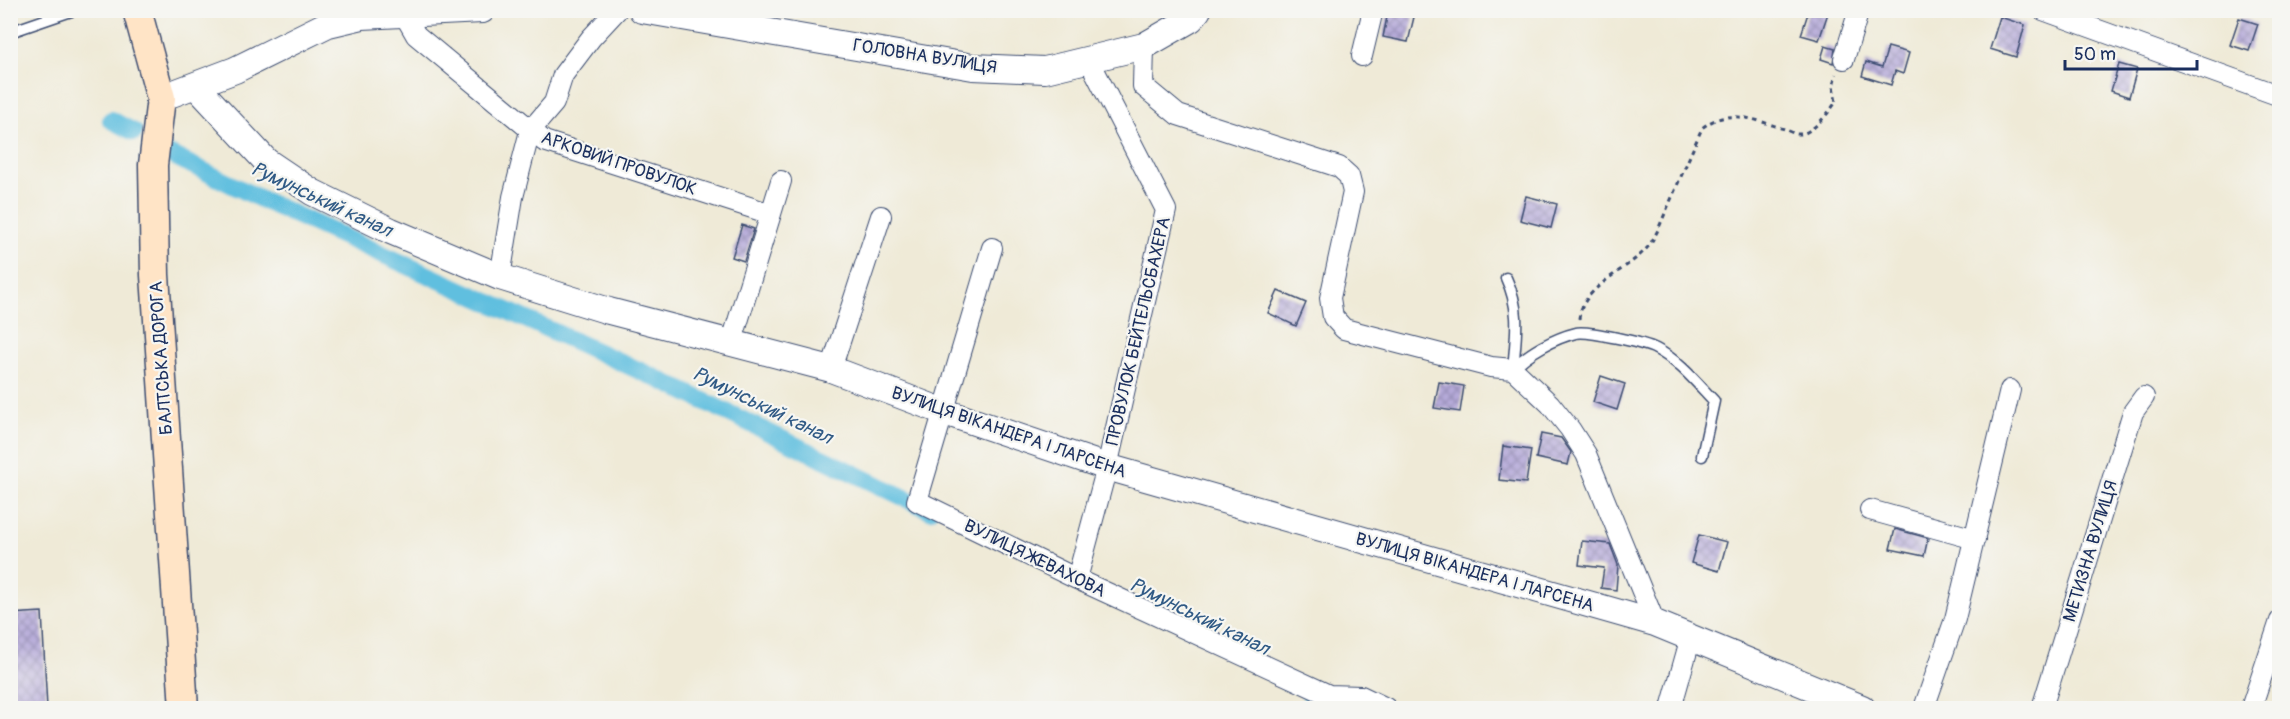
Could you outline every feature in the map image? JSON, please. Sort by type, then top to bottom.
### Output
[{"type":"main road","name":"БАЛТСЬКА ДОРОГА","points":[[137,10],[161,98],[153,165],[155,274],[184,708]]},
{"type":"street","points":[[161,98],[196,86],[328,24],[362,16],[482,10]]},
{"type":"street","points":[[500,277],[513,197],[530,131],[554,103],[563,75],[591,38],[617,10]]},
{"type":"street","name":"ГОЛОВНА ВУЛИЦЯ","points":[[642,10],[973,67],[1045,70],[1144,46],[1191,19],[1198,10]]},
{"type":"street","points":[[1362,56],[1372,10]]},
{"type":"street","points":[[1844,59],[1859,10]]},
{"type":"street","points":[[2051,12],[2280,96]]},
{"type":"street","name":"АРКОВИЙ ПРОВУЛОК","points":[[404,14],[416,35],[544,141],[771,214]]},
{"type":"street","points":[[1144,46],[1143,86],[1178,115],[1339,167],[1349,176],[1353,192],[1330,298],[1333,317],[1344,328],[1491,367],[1513,369],[1550,404],[1586,454],[1655,623]]},
{"type":"street","name":"ПРОВУЛОК БЕЙТЕЛЬСБАХЕРА","points":[[1077,579],[1107,467],[1166,210],[1089,60]]},
{"type":"street","name":"ВУЛИЦЯ ВІКАНДЕРА І ЛАРСЕНА","points":[[196,86],[266,161],[312,192],[391,231],[500,277],[609,311],[732,341],[831,369],[942,411],[1107,467],[1655,623],[1862,708]]},
{"type":"street","points":[[732,341],[781,181]]},
{"type":"street","points":[[831,369],[882,216]]},
{"type":"street","points":[[942,411],[992,248]]},
{"type":"street","points":[[1924,708],[1955,619],[2010,390]]},
{"type":"street","name":"МЕТИЗНА ВУЛИЦЯ","points":[[2042,708],[2133,412],[2144,397]]},
{"type":"street","name":"ВУЛИЦЯ ЖЕВАХОВА","points":[[942,411],[917,501],[1077,579],[1329,695],[1361,696],[1386,708]]},
{"type":"street","points":[[1870,510],[1975,539]]},
{"type":"street","points":[[2251,708],[2280,621]]},
{"type":"street","points":[[1671,708],[1691,637]]},
{"type":"lane","points":[[10,32],[74,10]]},
{"type":"lane","points":[[1506,278],[1515,299],[1517,319],[1513,369]]},
{"type":"lane","points":[[1513,369],[1524,357],[1577,332],[1626,339],[1655,348],[1685,370],[1714,401],[1702,456]]},
{"type":"path","points":[[1577,332],[1580,309],[1586,301],[1647,248],[1652,240],[1702,128],[1711,120],[1726,116],[1761,121],[1798,134],[1805,133],[1836,102],[1833,86],[1844,59]]},
{"type":"building","points":[[1809,10],[1829,10],[1819,40],[1801,35]]},
{"type":"building","points":[[1388,12],[1414,17],[1408,42],[1383,37]]},
{"type":"building","points":[[2000,17],[2025,25],[2016,57],[1990,49]]},
{"type":"building","points":[[2239,18],[2258,24],[2249,51],[2230,45]]},
{"type":"building","points":[[1825,46],[1835,49],[1833,63],[1821,59]]},
{"type":"building","points":[[1888,47],[1909,53],[1903,74],[1895,71],[1891,85],[1862,76],[1866,62],[1882,67]]},
{"type":"building","points":[[2119,64],[2137,69],[2129,97],[2111,91]]},
{"type":"building","points":[[1526,196],[1557,204],[1551,228],[1520,220]]},
{"type":"building","points":[[742,225],[754,229],[744,261],[732,257]]},
{"type":"building","points":[[1278,291],[1306,303],[1296,326],[1268,313]]},
{"type":"building","points":[[1601,376],[1625,384],[1617,410],[1593,402]]},
{"type":"building","points":[[1439,382],[1464,386],[1460,412],[1434,408]]},
{"type":"building","points":[[1541,434],[1561,438],[1571,452],[1568,465],[1536,458]]},
{"type":"building","points":[[1503,446],[1531,450],[1526,483],[1499,480]]},
{"type":"building","points":[[1895,529],[1928,538],[1924,556],[1890,549]]},
{"type":"building","points":[[1699,535],[1727,542],[1719,571],[1691,563]]},
{"type":"building","points":[[1582,541],[1610,544],[1618,565],[1616,590],[1601,588],[1604,568],[1579,565]]},
{"type":"building","points":[[42,612],[47,708],[10,708],[10,614]]},
{"type":"waterway","name":"Румунський канал","points":[[111,120],[134,132]]},
{"type":"waterway","name":"Румунський канал","points":[[163,151],[267,202],[658,379],[930,510]]},
{"type":"waterway","name":"Румунський канал","points":[[1311,695],[1339,708]]}]
